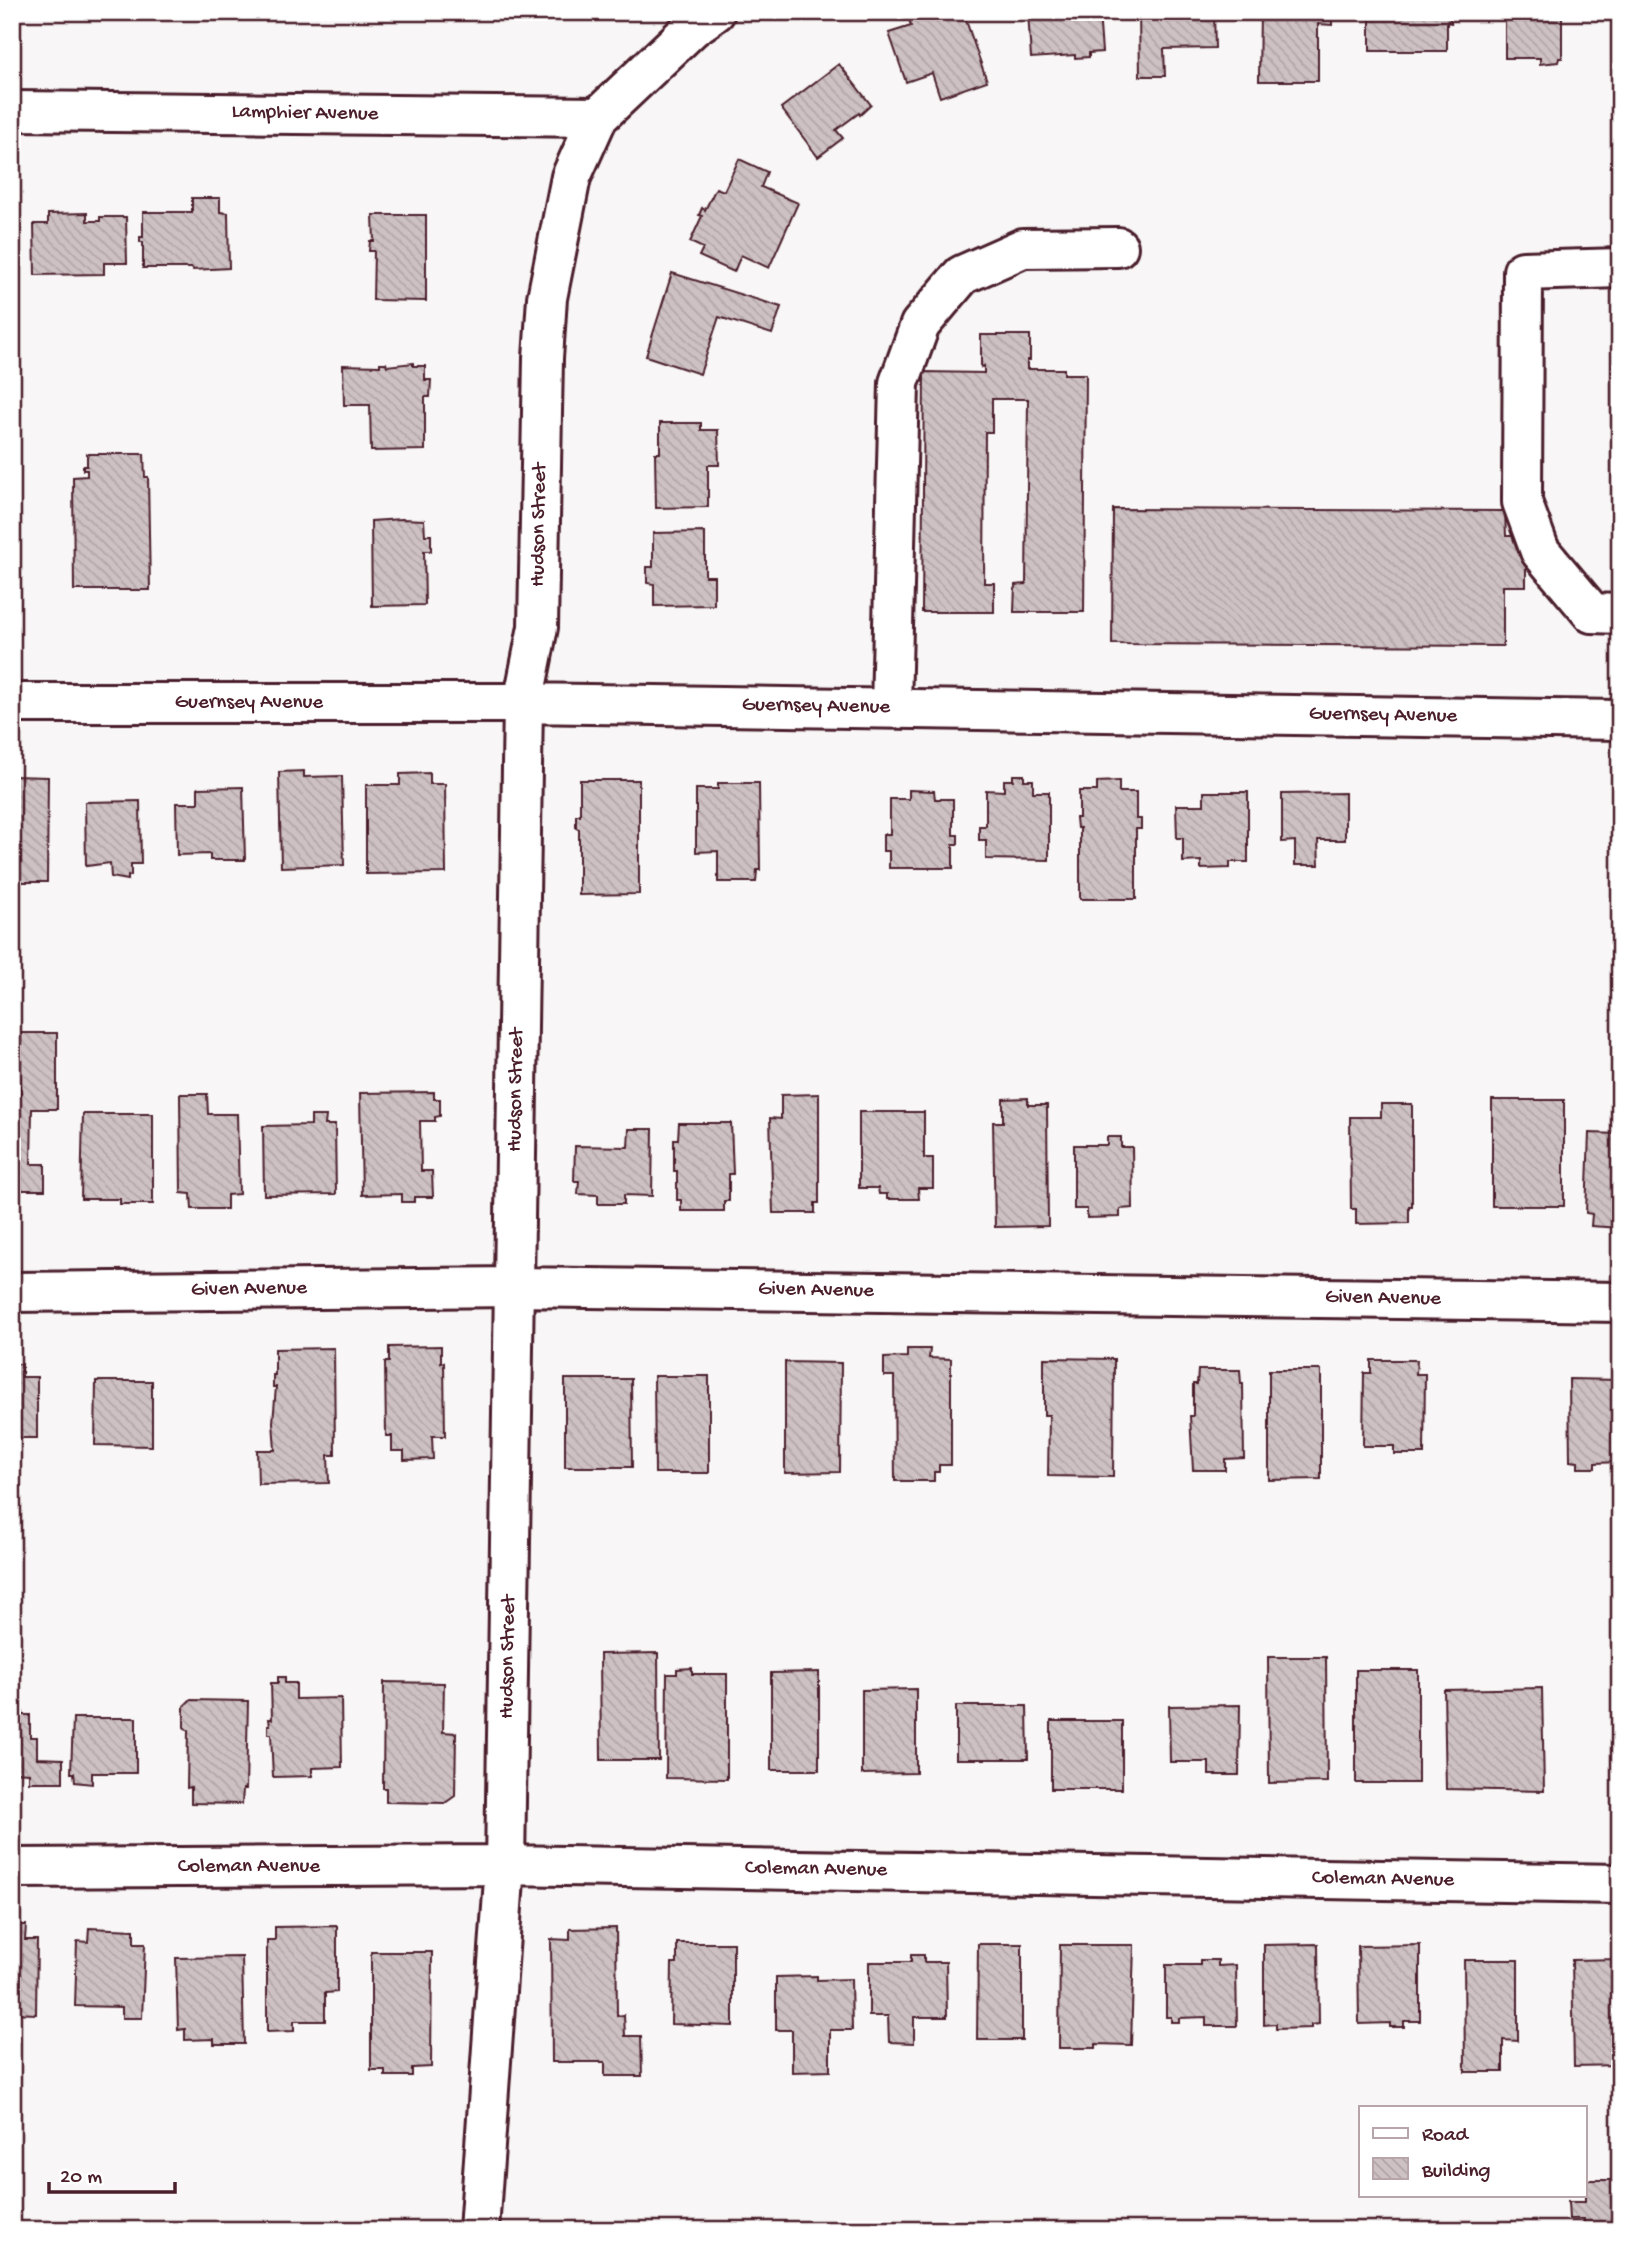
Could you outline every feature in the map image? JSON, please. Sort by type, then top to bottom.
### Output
[{"type":"street","name":"Hudson Street","points":[[478,2230],[505,1865],[523,703],[538,627],[543,358],[547,298],[572,177],[598,117],[692,28],[715,12]]},
{"type":"street","name":"Lamphier Avenue","points":[[12,111],[598,117]]},
{"type":"street","points":[[891,708],[899,383],[920,325],[962,275],[1023,248],[1118,247]]},
{"type":"street","points":[[1620,268],[1523,271],[1522,502],[1540,551],[1592,613],[1620,614]]},
{"type":"street","name":"Guernsey Avenue","points":[[12,703],[523,703],[1620,720]]},
{"type":"street","name":"Given Avenue","points":[[12,1292],[515,1287],[1620,1302]]},
{"type":"street","name":"Coleman Avenue","points":[[12,1868],[505,1865],[1620,1884]]},
{"type":"building","points":[[129,12],[153,12],[153,15],[129,16]]},
{"type":"building","points":[[952,12],[963,12],[987,81],[940,97],[932,73],[906,82],[889,33],[911,26],[909,19],[924,14],[926,21]]},
{"type":"building","points":[[1028,12],[1099,12],[1102,52],[1089,53],[1089,57],[1075,58],[1075,55],[1031,58]]},
{"type":"building","points":[[1139,12],[1214,12],[1215,48],[1164,49],[1165,76],[1140,76]]},
{"type":"building","points":[[1260,12],[1332,12],[1332,25],[1318,24],[1318,81],[1259,81]]},
{"type":"building","points":[[1370,12],[1449,12],[1451,23],[1447,22],[1447,51],[1370,51]]},
{"type":"building","points":[[1505,12],[1562,12],[1562,58],[1559,58],[1558,62],[1540,64],[1540,58],[1505,58]]},
{"type":"building","points":[[839,64],[871,105],[836,130],[843,138],[818,157],[781,108]]},
{"type":"building","points":[[739,159],[767,172],[761,187],[798,203],[769,268],[741,255],[734,272],[699,256],[703,248],[690,242],[702,216],[699,215],[702,208],[705,210],[716,188],[724,191]]},
{"type":"building","points":[[192,198],[220,198],[220,212],[228,213],[229,268],[143,268],[143,242],[140,242],[140,237],[143,237],[143,212],[192,212]]},
{"type":"building","points":[[87,213],[87,221],[100,221],[100,217],[126,217],[127,263],[104,263],[104,274],[35,275],[34,224],[48,224],[48,214]]},
{"type":"building","points":[[373,215],[426,215],[426,301],[373,300],[374,251],[369,251],[370,241],[374,241]]},
{"type":"building","points":[[672,273],[781,307],[772,334],[719,317],[700,374],[646,356]]},
{"type":"building","points":[[1614,292],[1620,292],[1620,500],[1614,500]]},
{"type":"building","points":[[981,335],[1030,335],[1030,360],[1027,360],[1027,369],[1064,369],[1064,374],[1086,374],[1084,612],[1014,612],[1015,585],[1026,584],[1028,399],[992,399],[992,432],[985,432],[984,583],[994,583],[994,612],[922,612],[924,372],[984,373],[984,366],[981,367]]},
{"type":"building","points":[[380,363],[386,363],[387,366],[413,363],[413,366],[425,366],[425,380],[431,380],[430,397],[425,397],[425,450],[371,451],[370,405],[344,405],[343,365],[380,366]]},
{"type":"building","points":[[660,423],[701,423],[701,430],[718,430],[719,465],[708,465],[708,507],[656,508],[655,453],[660,453]]},
{"type":"building","points":[[87,454],[144,454],[145,477],[148,477],[150,590],[74,590],[73,477],[87,476],[87,470],[83,470],[83,466],[87,466]]},
{"type":"building","points":[[1113,509],[1505,511],[1506,536],[1526,536],[1526,586],[1503,586],[1503,646],[1112,644]]},
{"type":"building","points":[[424,520],[425,535],[431,535],[431,551],[424,551],[425,605],[372,606],[371,521]]},
{"type":"building","points":[[705,532],[705,576],[714,576],[714,605],[654,606],[654,584],[647,583],[647,567],[653,567],[653,533]]},
{"type":"building","points":[[304,771],[304,777],[342,776],[344,865],[281,867],[279,772]]},
{"type":"building","points":[[430,773],[430,784],[445,784],[446,873],[366,874],[366,785],[400,785],[400,774]]},
{"type":"building","points":[[1013,775],[1024,775],[1024,780],[1033,780],[1033,792],[1049,792],[1049,860],[986,859],[986,840],[979,840],[979,826],[986,826],[986,790],[1004,791],[1004,780],[1013,780]]},
{"type":"building","points":[[12,776],[48,777],[47,882],[12,882]]},
{"type":"building","points":[[580,780],[639,780],[639,894],[579,895],[579,829],[576,828],[576,815],[580,815]]},
{"type":"building","points":[[1119,781],[1119,792],[1136,792],[1136,819],[1141,819],[1141,829],[1136,829],[1136,899],[1080,899],[1080,828],[1077,828],[1076,818],[1079,818],[1079,791],[1097,791],[1097,782]]},
{"type":"building","points":[[718,783],[759,783],[760,870],[757,870],[756,882],[718,882],[718,851],[696,852],[696,789],[718,789]]},
{"type":"building","points":[[243,787],[245,860],[210,860],[210,854],[177,855],[176,803],[198,803],[198,788]]},
{"type":"building","points":[[909,790],[934,791],[935,799],[953,799],[953,835],[958,835],[958,844],[953,844],[953,868],[889,868],[889,851],[883,851],[883,834],[890,834],[890,799],[909,799]]},
{"type":"building","points":[[1204,792],[1248,792],[1248,862],[1230,862],[1230,868],[1201,869],[1201,861],[1183,862],[1183,838],[1177,838],[1176,805],[1204,805]]},
{"type":"building","points":[[1345,793],[1345,840],[1318,840],[1319,865],[1295,865],[1295,841],[1282,842],[1282,794]]},
{"type":"building","points":[[140,801],[141,864],[131,864],[131,876],[128,876],[128,880],[111,877],[110,863],[86,866],[85,802]]},
{"type":"building","points":[[21,1033],[57,1033],[57,1109],[32,1109],[31,1164],[45,1164],[45,1190],[12,1190],[12,1095],[20,1095]]},
{"type":"building","points":[[434,1092],[434,1099],[440,1099],[440,1116],[435,1117],[435,1121],[420,1121],[421,1171],[432,1171],[433,1197],[414,1197],[414,1202],[402,1202],[402,1194],[362,1195],[360,1093]]},
{"type":"building","points":[[180,1094],[207,1094],[208,1114],[237,1114],[239,1194],[227,1195],[227,1209],[192,1209],[191,1194],[181,1193]]},
{"type":"building","points":[[819,1094],[819,1203],[815,1203],[815,1213],[773,1213],[770,1118],[781,1119],[781,1095]]},
{"type":"building","points":[[1028,1098],[1028,1105],[1047,1105],[1048,1226],[995,1227],[993,1122],[1003,1122],[1003,1099]]},
{"type":"building","points":[[1492,1100],[1564,1100],[1564,1206],[1492,1206]]},
{"type":"building","points":[[1381,1104],[1412,1104],[1412,1206],[1409,1206],[1409,1223],[1356,1224],[1356,1209],[1351,1209],[1350,1117],[1381,1117]]},
{"type":"building","points":[[859,1112],[924,1112],[924,1158],[933,1158],[933,1188],[918,1188],[919,1199],[887,1199],[887,1194],[879,1194],[878,1188],[859,1188]]},
{"type":"building","points":[[83,1114],[153,1114],[153,1204],[120,1204],[120,1199],[81,1199]]},
{"type":"building","points":[[311,1116],[326,1116],[325,1125],[335,1125],[336,1194],[264,1195],[263,1126],[311,1125]]},
{"type":"building","points":[[679,1123],[731,1123],[733,1174],[729,1174],[729,1201],[724,1201],[724,1211],[681,1211],[681,1200],[677,1200],[677,1171],[674,1171],[674,1139],[678,1139]]},
{"type":"building","points":[[629,1129],[653,1129],[652,1196],[624,1195],[624,1204],[598,1204],[598,1195],[578,1194],[579,1181],[574,1181],[575,1146],[628,1147]]},
{"type":"building","points":[[1589,1133],[1620,1134],[1620,1228],[1591,1226],[1592,1214],[1586,1213]]},
{"type":"building","points":[[1107,1137],[1121,1137],[1121,1147],[1132,1147],[1133,1208],[1120,1209],[1120,1217],[1087,1218],[1087,1209],[1074,1209],[1074,1145],[1107,1145]]},
{"type":"building","points":[[441,1346],[441,1363],[444,1362],[445,1436],[432,1436],[433,1459],[404,1460],[404,1451],[392,1451],[392,1436],[386,1436],[385,1362],[389,1362],[389,1347]]},
{"type":"building","points":[[334,1348],[335,1455],[328,1455],[329,1483],[258,1484],[257,1450],[275,1450],[275,1349]]},
{"type":"building","points":[[907,1349],[930,1349],[929,1358],[951,1359],[951,1465],[939,1465],[939,1472],[934,1472],[934,1481],[895,1481],[894,1376],[884,1376],[884,1358],[907,1357]]},
{"type":"building","points":[[1044,1358],[1114,1359],[1113,1477],[1048,1476],[1049,1415],[1044,1415]]},
{"type":"building","points":[[1371,1360],[1417,1360],[1416,1374],[1425,1374],[1424,1454],[1394,1454],[1394,1446],[1363,1446],[1364,1373],[1371,1373]]},
{"type":"building","points":[[785,1362],[841,1363],[840,1472],[785,1473]]},
{"type":"building","points":[[12,1364],[22,1364],[22,1377],[37,1377],[37,1438],[12,1438]]},
{"type":"building","points":[[1198,1370],[1240,1370],[1243,1384],[1244,1458],[1225,1459],[1225,1470],[1193,1470],[1190,1416],[1193,1416],[1193,1384],[1197,1384]]},
{"type":"building","points":[[1269,1370],[1321,1370],[1321,1479],[1269,1480]]},
{"type":"building","points":[[654,1376],[709,1376],[709,1473],[655,1473]]},
{"type":"building","points":[[565,1379],[631,1379],[632,1467],[565,1467]]},
{"type":"building","points":[[1569,1379],[1620,1380],[1620,1462],[1595,1463],[1595,1468],[1578,1468],[1578,1462],[1570,1461]]},
{"type":"building","points":[[96,1381],[152,1381],[152,1446],[95,1445]]},
{"type":"building","points":[[658,1653],[659,1760],[601,1760],[600,1654]]},
{"type":"building","points":[[1268,1657],[1326,1657],[1327,1782],[1269,1783]]},
{"type":"building","points":[[692,1668],[692,1674],[727,1674],[727,1779],[666,1778],[667,1674],[677,1674],[677,1669]]},
{"type":"building","points":[[1356,1670],[1418,1670],[1418,1783],[1356,1783]]},
{"type":"building","points":[[819,1672],[819,1770],[771,1770],[771,1673]]},
{"type":"building","points":[[278,1677],[285,1677],[285,1683],[296,1683],[296,1699],[341,1698],[342,1767],[312,1768],[312,1776],[273,1777],[271,1734],[268,1734],[268,1725],[269,1719],[272,1719],[271,1683],[278,1683]]},
{"type":"building","points":[[384,1682],[444,1683],[443,1732],[456,1733],[455,1796],[445,1803],[386,1802],[386,1788],[383,1788]]},
{"type":"building","points":[[1542,1688],[1544,1791],[1446,1789],[1444,1690]]},
{"type":"building","points":[[916,1689],[916,1773],[862,1774],[862,1690]]},
{"type":"building","points":[[190,1700],[248,1701],[246,1789],[243,1789],[242,1804],[191,1803],[191,1787],[187,1788],[188,1731],[184,1727],[184,1706]]},
{"type":"building","points":[[1240,1705],[1239,1775],[1209,1775],[1209,1762],[1170,1762],[1169,1706]]},
{"type":"building","points":[[956,1706],[1027,1706],[1028,1759],[956,1759]]},
{"type":"building","points":[[14,1712],[30,1715],[30,1737],[37,1737],[37,1758],[63,1759],[63,1782],[29,1782],[29,1773],[13,1772],[12,1781]]},
{"type":"building","points":[[73,1718],[136,1718],[136,1773],[92,1773],[92,1784],[75,1782],[74,1773],[71,1773]]},
{"type":"building","points":[[1051,1721],[1122,1721],[1122,1789],[1051,1789]]},
{"type":"building","points":[[12,1925],[26,1925],[25,1940],[37,1940],[36,2014],[12,2013]]},
{"type":"building","points":[[337,1926],[337,1992],[325,1993],[325,2021],[294,2021],[294,2031],[267,2032],[267,1940],[275,1940],[275,1927]]},
{"type":"building","points":[[89,1928],[134,1930],[134,1944],[145,1944],[142,2018],[122,2018],[122,2007],[75,2006],[77,1941],[88,1942]]},
{"type":"building","points":[[616,1928],[617,2016],[624,2015],[625,2036],[641,2036],[642,2076],[605,2076],[605,2062],[552,2062],[551,1939],[570,1940],[570,1929]]},
{"type":"building","points":[[677,1943],[733,1943],[733,2026],[671,2024],[672,1963],[677,1963]]},
{"type":"building","points":[[978,1944],[1022,1944],[1022,2040],[977,2040]]},
{"type":"building","points":[[1318,1944],[1319,2024],[1311,2025],[1311,2028],[1276,2029],[1276,2024],[1264,2025],[1264,1945]]},
{"type":"building","points":[[1060,1945],[1134,1945],[1131,2045],[1096,2044],[1096,2048],[1059,2048]]},
{"type":"building","points":[[1420,1945],[1420,2021],[1404,2021],[1404,2027],[1390,2027],[1390,2023],[1359,2024],[1358,1946]]},
{"type":"building","points":[[371,1952],[432,1952],[431,2067],[412,2068],[412,2076],[385,2076],[385,2070],[371,2070]]},
{"type":"building","points":[[911,1955],[924,1955],[924,1962],[946,1962],[947,2017],[914,2017],[914,2043],[889,2042],[888,2016],[869,2016],[869,1962],[911,1962]]},
{"type":"building","points":[[242,1957],[244,2044],[214,2044],[214,2039],[185,2040],[185,2029],[178,2030],[176,1958]]},
{"type":"building","points":[[1620,1959],[1620,2065],[1574,2066],[1572,1960]]},
{"type":"building","points":[[1200,1960],[1218,1960],[1218,1966],[1236,1965],[1237,2026],[1206,2026],[1206,2017],[1179,2018],[1179,2022],[1171,2022],[1171,2017],[1166,2017],[1166,1965],[1200,1965]]},
{"type":"building","points":[[1464,1960],[1518,1960],[1518,2041],[1503,2040],[1503,2072],[1465,2072]]},
{"type":"building","points":[[817,1976],[817,1980],[851,1979],[852,2030],[830,2030],[830,2071],[792,2072],[792,2030],[776,2030],[776,1977]]},
{"type":"building","points":[[1586,2180],[1620,2180],[1620,2230],[1584,2230],[1584,2219],[1569,2219],[1568,2202],[1585,2202]]}]
